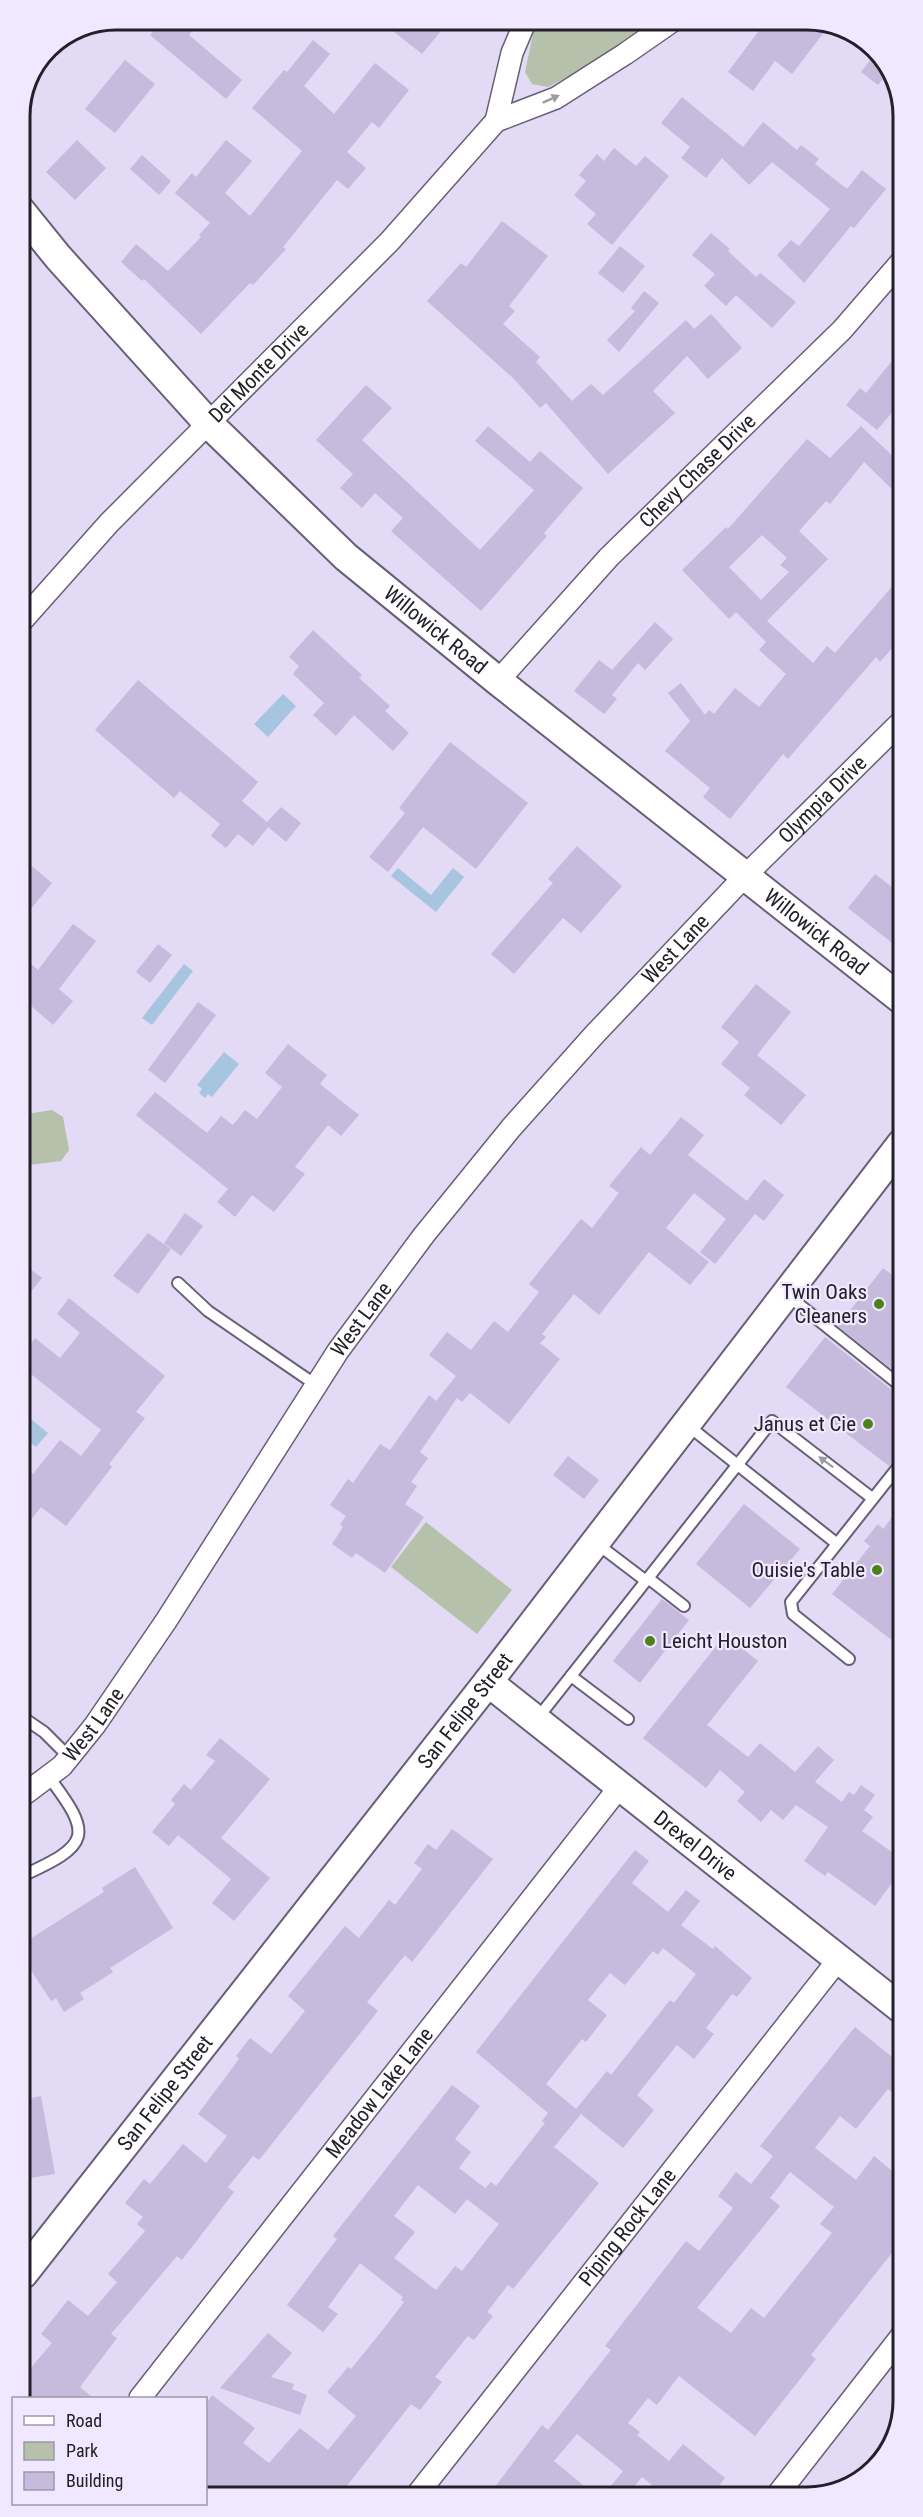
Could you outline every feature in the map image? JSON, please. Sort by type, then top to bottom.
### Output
[{"type":"street","name":"Del Monte Drive","points":[[496,121],[512,53],[522,30]]},
{"type":"street","name":"Del Monte Drive","points":[[30,612],[109,523],[390,240],[496,121],[556,98],[660,30]]},
{"type":"street","name":"Willowick Road","points":[[30,222],[58,257],[208,423],[346,557],[498,681],[893,992]]},
{"type":"street","name":"Chevy Chase Drive","points":[[498,681],[609,557],[842,330],[893,271]]},
{"type":"street","name":"Olympia Drive","points":[[745,876],[893,730]]},
{"type":"street","name":"West Lane","points":[[30,1790],[69,1757],[166,1621],[338,1351],[424,1236],[511,1128],[594,1035],[745,876]]},
{"type":"street","name":"San Felipe Street","points":[[30,2265],[488,1682],[786,1294],[893,1161]]},
{"type":"street","name":"Drexel Drive","points":[[488,1682],[893,2002]]},
{"type":"street","name":"Meadow Lake Lane","points":[[141,2397],[621,1785]]},
{"type":"street","name":"Piping Rock Lane","points":[[423,2487],[838,1959]]},
{"type":"street","points":[[783,2487],[893,2347]]},
{"type":"lane","points":[[178,1283],[208,1311],[316,1385]]},
{"type":"lane","points":[[786,1294],[893,1380]]},
{"type":"lane","points":[[537,1720],[772,1421],[872,1498]]},
{"type":"lane","points":[[686,1424],[836,1543]]},
{"type":"lane","points":[[849,1659],[793,1614],[791,1602],[893,1473]]},
{"type":"lane","points":[[595,1542],[684,1606]]},
{"type":"lane","points":[[571,1676],[628,1719]]},
{"type":"lane","points":[[30,1722],[44,1732],[69,1757]]},
{"type":"lane","points":[[30,1872],[60,1858],[77,1841],[80,1834],[72,1808],[48,1776]]},
{"type":"green space","points":[[534,30],[643,30],[579,71],[548,87],[532,84],[525,72]]},
{"type":"green space","points":[[52,1110],[63,1117],[69,1150],[61,1161],[30,1165],[30,1114]]},
{"type":"green space","points":[[426,1522],[512,1590],[477,1634],[391,1567]]},
{"type":"water","points":[[283,694],[296,706],[268,737],[254,724]]},
{"type":"water","points":[[398,868],[431,895],[453,868],[464,877],[436,912],[391,876]]},
{"type":"water","points":[[184,964],[193,971],[152,1025],[142,1018]]},
{"type":"water","points":[[224,1052],[239,1064],[212,1097],[208,1094],[205,1098],[199,1093],[202,1089],[197,1085]]},
{"type":"water","points":[[30,1418],[48,1433],[36,1447],[30,1442]]},
{"type":"building","points":[[154,30],[193,30],[189,35],[242,80],[226,99],[150,35]]},
{"type":"building","points":[[392,30],[442,30],[422,54]]},
{"type":"building","points":[[760,30],[824,32],[792,74],[775,61],[753,91],[728,72]]},
{"type":"building","points":[[313,40],[330,54],[304,86],[334,114],[375,63],[409,90],[379,128],[372,122],[347,152],[366,168],[348,189],[337,180],[283,247],[286,249],[253,285],[250,283],[201,334],[144,279],[142,281],[121,262],[136,244],[168,271],[201,237],[199,235],[210,223],[175,193],[192,173],[196,177],[226,140],[252,161],[225,193],[250,216],[302,151],[252,108],[284,70],[287,72]]},
{"type":"building","points":[[871,59],[884,78],[878,85],[861,72]]},
{"type":"building","points":[[125,60],[155,84],[115,133],[85,109]]},
{"type":"building","points":[[682,97],[743,147],[763,122],[797,150],[801,145],[819,159],[815,164],[847,189],[862,170],[886,189],[854,228],[851,226],[804,283],[777,255],[791,240],[799,246],[830,209],[772,162],[749,185],[722,158],[706,178],[681,158],[690,147],[661,123]]},
{"type":"building","points":[[77,140],[106,168],[75,200],[46,172]]},
{"type":"building","points":[[614,148],[636,166],[645,156],[669,176],[612,245],[587,224],[596,214],[574,195],[586,181],[579,175],[597,154],[604,161]]},
{"type":"building","points":[[142,155],[171,181],[159,195],[130,169]]},
{"type":"building","points":[[502,221],[548,256],[509,306],[515,311],[503,324],[540,357],[536,362],[572,401],[591,384],[603,395],[686,320],[694,329],[711,314],[742,348],[708,379],[687,356],[653,391],[675,413],[608,474],[546,403],[540,408],[514,379],[427,301],[461,263],[466,267]]},
{"type":"building","points":[[711,233],[730,249],[728,251],[756,277],[760,273],[796,302],[772,328],[736,295],[726,306],[704,286],[715,274],[692,255]]},
{"type":"building","points":[[620,246],[645,266],[623,293],[598,273]]},
{"type":"building","points":[[644,291],[659,303],[619,352],[607,340],[635,311],[631,308]]},
{"type":"building","points":[[893,360],[893,411],[877,430],[846,405],[860,388],[866,393]]},
{"type":"building","points":[[366,385],[392,408],[362,440],[480,550],[534,490],[475,441],[488,426],[530,462],[540,451],[583,488],[544,533],[547,536],[481,611],[391,531],[403,518],[375,493],[362,508],[340,488],[353,474],[316,440]]},
{"type":"building","points":[[861,426],[893,456],[893,490],[864,462],[830,504],[826,501],[799,531],[828,559],[767,621],[813,663],[827,646],[835,653],[893,585],[893,647],[880,662],[876,657],[788,759],[783,754],[730,819],[703,797],[710,788],[665,751],[690,721],[668,693],[681,683],[705,715],[709,710],[714,714],[735,688],[759,707],[786,674],[759,650],[766,642],[736,612],[729,619],[682,570],[726,527],[728,529],[807,439],[830,458]],"holes":[[[762,535],[787,558],[780,565],[789,572],[761,600],[729,567]]]},
{"type":"building","points":[[655,622],[673,639],[645,670],[638,663],[612,695],[617,699],[604,714],[574,691],[599,660],[612,670]]},
{"type":"building","points":[[313,630],[362,675],[359,678],[390,706],[385,711],[409,733],[393,751],[354,715],[336,736],[313,715],[324,703],[293,674],[299,666],[289,657]]},
{"type":"building","points":[[138,680],[258,782],[242,801],[267,822],[281,807],[301,823],[286,842],[268,827],[253,846],[238,834],[226,848],[211,836],[220,824],[180,791],[174,798],[95,730]]},
{"type":"building","points":[[450,742],[528,803],[476,869],[423,827],[388,872],[369,857],[405,813],[399,808]]},
{"type":"building","points":[[577,846],[622,886],[581,933],[563,918],[514,974],[491,954],[553,883],[548,879]]},
{"type":"building","points":[[30,865],[52,883],[30,910]]},
{"type":"building","points":[[875,874],[893,888],[893,944],[848,908]]},
{"type":"building","points":[[73,924],[96,941],[59,989],[73,1001],[53,1025],[30,1005],[30,963],[38,970]]},
{"type":"building","points":[[158,944],[172,955],[150,983],[136,972]]},
{"type":"building","points":[[756,984],[791,1012],[757,1055],[806,1095],[781,1125],[744,1095],[750,1088],[721,1064],[739,1042],[721,1027]]},
{"type":"building","points":[[198,1002],[216,1015],[165,1083],[148,1070]]},
{"type":"building","points":[[288,1044],[327,1075],[320,1084],[359,1115],[341,1136],[328,1125],[295,1167],[305,1174],[274,1212],[252,1195],[235,1217],[217,1202],[228,1189],[136,1115],[155,1092],[207,1133],[221,1116],[233,1125],[245,1110],[257,1119],[282,1087],[265,1073]]},
{"type":"building","points":[[681,1117],[704,1135],[688,1155],[747,1201],[764,1179],[784,1195],[764,1221],[755,1214],[715,1264],[700,1252],[726,1219],[694,1193],[666,1228],[709,1262],[690,1285],[649,1252],[599,1315],[574,1294],[542,1334],[546,1337],[540,1343],[560,1359],[509,1424],[470,1393],[462,1402],[457,1398],[420,1452],[428,1458],[411,1482],[417,1486],[405,1504],[424,1517],[385,1573],[356,1553],[352,1558],[332,1544],[343,1527],[340,1524],[346,1516],[330,1505],[348,1479],[353,1483],[380,1444],[390,1450],[429,1395],[436,1401],[456,1376],[429,1355],[447,1332],[471,1350],[494,1321],[508,1332],[539,1292],[529,1284],[581,1219],[592,1228],[619,1193],[609,1186],[641,1147],[650,1155]]},
{"type":"building","points":[[185,1213],[203,1226],[181,1256],[164,1243]]},
{"type":"building","points":[[148,1233],[171,1249],[138,1294],[113,1276]]},
{"type":"building","name":"Twin Oaks Cleaners","points":[[883,1268],[893,1275],[893,1370],[838,1326]]},
{"type":"building","points":[[30,1269],[42,1278],[30,1293]]},
{"type":"building","points":[[69,1298],[165,1376],[136,1412],[145,1418],[109,1464],[112,1467],[66,1526],[41,1507],[30,1521],[30,1472],[33,1474],[60,1440],[81,1456],[101,1430],[30,1373],[30,1344],[35,1338],[60,1358],[80,1333],[57,1314]]},
{"type":"building","name":"Janus et Cie","points":[[825,1337],[893,1391],[893,1461],[889,1466],[786,1387]]},
{"type":"building","points":[[568,1456],[599,1480],[584,1499],[553,1475]]},
{"type":"building","points":[[744,1504],[800,1549],[750,1608],[696,1564]]},
{"type":"building","name":"Ouisie's Table","points":[[893,1516],[893,1641],[832,1594],[870,1546],[864,1541],[878,1524],[883,1529]]},
{"type":"building","points":[[662,1599],[689,1620],[640,1683],[613,1661]]},
{"type":"building","points":[[725,1635],[758,1661],[707,1725],[748,1757],[760,1743],[795,1772],[818,1746],[834,1760],[815,1782],[842,1802],[849,1792],[854,1795],[861,1785],[875,1795],[864,1810],[873,1817],[862,1831],[893,1851],[893,1882],[875,1906],[828,1872],[825,1876],[804,1861],[828,1827],[796,1805],[783,1820],[771,1810],[761,1822],[737,1801],[745,1792],[720,1770],[706,1788],[643,1738]]},
{"type":"building","points":[[220,1738],[270,1779],[221,1838],[270,1878],[234,1921],[212,1903],[231,1879],[178,1835],[169,1846],[152,1832],[175,1804],[171,1800],[184,1784],[191,1790],[215,1761],[206,1755]]},
{"type":"building","points":[[452,1829],[493,1859],[412,1962],[405,1955],[367,2002],[378,2011],[259,2160],[253,2156],[228,2187],[234,2192],[182,2260],[177,2256],[111,2334],[117,2338],[80,2387],[92,2397],[30,2397],[30,2369],[52,2343],[41,2334],[68,2300],[88,2316],[117,2282],[108,2274],[145,2231],[137,2224],[143,2217],[125,2203],[144,2179],[150,2184],[183,2144],[206,2163],[227,2136],[198,2114],[239,2059],[236,2056],[250,2038],[271,2054],[305,2011],[288,1996],[345,1926],[359,1938],[389,1900],[395,1905],[422,1869],[414,1863],[428,1844],[436,1850]]},
{"type":"building","points":[[635,1850],[649,1861],[632,1883],[668,1912],[686,1890],[700,1901],[681,1925],[713,1949],[715,1946],[752,1978],[737,1997],[732,1994],[706,2028],[714,2034],[694,2059],[677,2045],[637,2095],[654,2110],[623,2148],[581,2114],[554,2147],[599,2183],[513,2289],[508,2285],[487,2312],[493,2316],[474,2340],[468,2336],[435,2377],[442,2382],[420,2410],[411,2404],[346,2487],[207,2487],[207,2402],[212,2395],[255,2428],[243,2443],[269,2463],[300,2428],[328,2450],[356,2416],[327,2392],[348,2367],[351,2369],[385,2327],[404,2302],[401,2300],[403,2297],[360,2263],[328,2307],[338,2314],[323,2332],[287,2305],[337,2239],[333,2236],[452,2085],[480,2106],[455,2139],[471,2152],[459,2168],[485,2188],[491,2182],[496,2186],[545,2123],[542,2121],[548,2113],[476,2052]],"holes":[[[663,1948],[696,1974],[674,2003],[670,2000],[611,2075],[607,2071],[576,2109],[546,2084],[582,2039],[586,2042],[607,2015],[588,2000],[610,1973],[625,1985],[653,1951],[658,1955]],[[418,2185],[455,2214],[467,2199],[499,2224],[462,2271],[455,2266],[436,2290],[394,2258],[415,2232],[394,2216]]]},
{"type":"building","points":[[135,1867],[173,1928],[110,1968],[113,1972],[80,1993],[84,1999],[64,2012],[56,1998],[51,2001],[30,1969],[30,1939],[104,1892],[102,1888]]},
{"type":"building","points":[[855,2027],[893,2058],[893,2093],[888,2089],[856,2129],[840,2116],[815,2148],[856,2180],[874,2156],[893,2172],[893,2252],[811,2355],[816,2359],[755,2436],[679,2376],[657,2405],[648,2398],[628,2423],[640,2432],[637,2435],[669,2461],[683,2444],[725,2478],[718,2487],[654,2487],[642,2477],[634,2487],[610,2487],[623,2471],[577,2434],[554,2461],[585,2487],[495,2487],[542,2425],[548,2430],[611,2350],[605,2346],[686,2241],[699,2251],[733,2208],[718,2196],[736,2172],[751,2184],[773,2156],[760,2146]],"holes":[[[790,2172],[834,2207],[820,2224],[832,2233],[764,2318],[751,2308],[731,2333],[697,2308],[780,2206],[770,2198]]]},
{"type":"building","points":[[41,2096],[55,2174],[30,2178],[30,2098]]},
{"type":"building","points":[[268,2333],[292,2353],[271,2377],[294,2384],[292,2389],[307,2395],[300,2415],[220,2388]]},
{"type":"place","name":"Twin Oaks Cleaners","points":[[879,1304]]},
{"type":"place","name":"Janus et Cie","points":[[868,1424]]},
{"type":"place","name":"Ouisie's Table","points":[[877,1570]]},
{"type":"place","name":"Leicht Houston","points":[[650,1641]]}]
